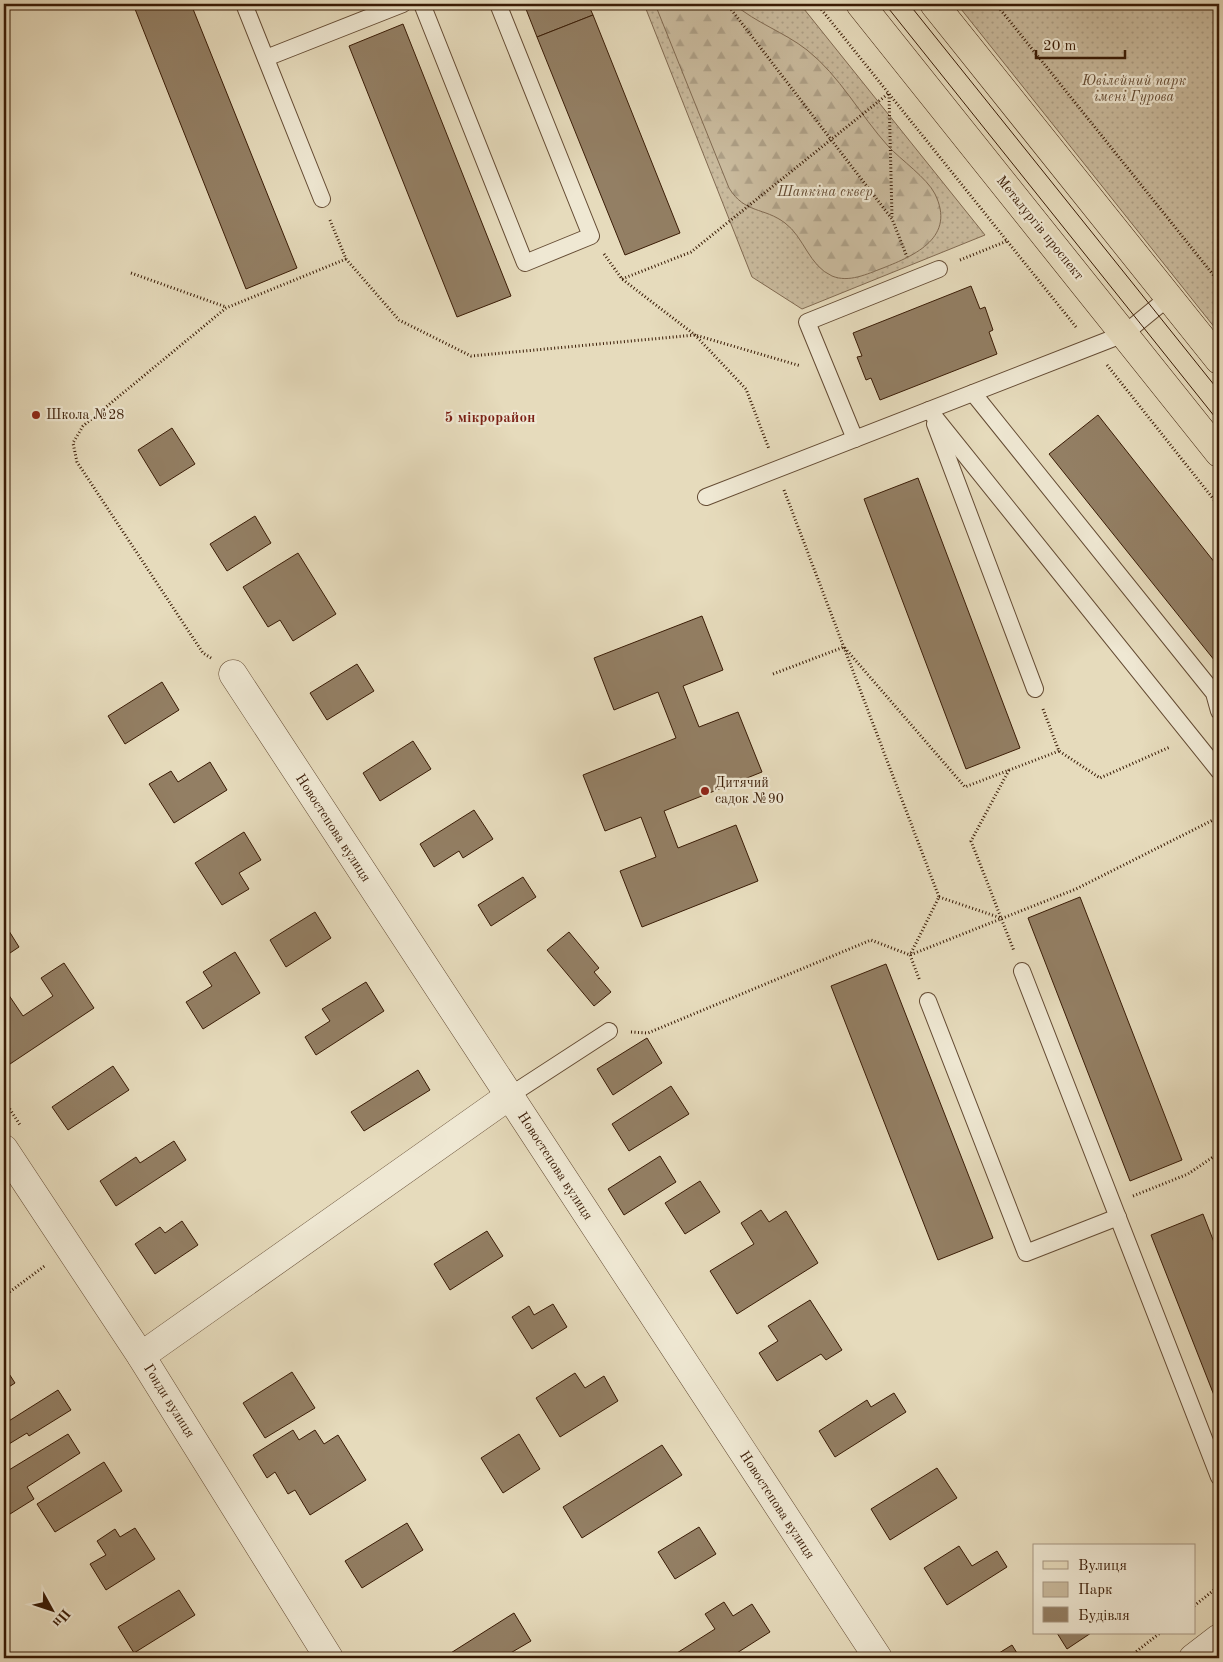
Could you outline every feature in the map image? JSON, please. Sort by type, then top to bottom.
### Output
[{"type":"main road","name":"Металургів проспект","points":[[860,4],[1219,453]]},
{"type":"main road","points":[[934,4],[1219,360]]},
{"type":"street","name":"Новостепова вулиця","points":[[233,674],[878,1658]]},
{"type":"street","points":[[142,1356],[509,1096]]},
{"type":"street","name":"Гонди вулиця","points":[[4,1149],[142,1356],[329,1658]]},
{"type":"street","points":[[1193,1658],[1219,1638]]},
{"type":"lane","points":[[244,4],[322,198]]},
{"type":"lane","points":[[266,58],[403,4]]},
{"type":"lane","points":[[422,4],[525,263],[591,236],[498,4]]},
{"type":"lane","points":[[854,439],[807,322],[939,269]]},
{"type":"lane","points":[[706,497],[1124,334],[1169,297]]},
{"type":"lane","points":[[973,392],[1214,693],[1219,711]]},
{"type":"lane","points":[[929,410],[1035,689]]},
{"type":"lane","points":[[929,410],[1219,771]]},
{"type":"lane","points":[[1022,971],[1219,1477]]},
{"type":"lane","points":[[928,1000],[1026,1253],[1115,1210]]},
{"type":"lane","points":[[509,1096],[609,1031]]},
{"type":"path","points":[[727,4],[892,218],[916,278]]},
{"type":"path","points":[[817,4],[1219,506]]},
{"type":"path","points":[[996,4],[1219,282]]},
{"type":"path","points":[[622,279],[691,252],[889,93]]},
{"type":"path","points":[[889,93],[892,218]]},
{"type":"path","points":[[322,198],[346,260],[399,320],[471,356],[695,335],[829,374]]},
{"type":"path","points":[[591,236],[622,279],[695,335],[746,389],[938,897],[910,955]]},
{"type":"path","points":[[939,269],[1007,241]]},
{"type":"path","points":[[233,674],[224,665],[203,653],[77,462],[73,443],[83,426],[226,308],[346,260]]},
{"type":"path","points":[[131,273],[226,308]]},
{"type":"path","points":[[773,674],[844,647]]},
{"type":"path","points":[[844,647],[964,787],[1059,751]]},
{"type":"path","points":[[1035,689],[1059,751],[1100,778],[1192,738]]},
{"type":"path","points":[[1010,770],[971,841],[1022,971]]},
{"type":"path","points":[[648,1033],[871,940],[910,955],[1076,889],[1219,817]]},
{"type":"path","points":[[938,897],[1001,918]]},
{"type":"path","points":[[1115,1210],[1188,1174],[1219,1153]]},
{"type":"path","points":[[1196,1604],[1219,1586]]},
{"type":"path","points":[[1128,1658],[1159,1634]]},
{"type":"green space","name":"Шапкіна сквер","points":[[644,4],[800,4],[985,235],[802,309],[752,277]]},
{"type":"green space","name":"Шапкіна сквер","points":[[655,4],[734,4],[751,17],[789,38],[819,60],[888,146],[920,175],[935,194],[940,209],[940,222],[936,233],[929,242],[908,257],[883,268],[858,277],[838,278],[824,271],[812,259],[792,229],[785,223],[770,214],[748,206],[735,196],[729,188]]},
{"type":"green space","name":"Ювілейний парк імені Гурова","points":[[957,4],[1219,4],[1219,333]]},
{"type":"building","points":[[133,4],[191,4],[297,268],[246,289]]},
{"type":"building","points":[[524,4],[588,4],[593,15],[537,37]]},
{"type":"building","points":[[593,15],[680,233],[625,255],[537,37]]},
{"type":"building","points":[[403,24],[511,296],[457,317],[349,46]]},
{"type":"building","points":[[971,286],[980,309],[985,307],[993,330],[989,332],[997,354],[880,400],[871,378],[866,380],[857,357],[862,356],[853,333]]},
{"type":"building","points":[[1098,415],[1219,568],[1219,666],[1049,454]]},
{"type":"building","points":[[172,428],[195,464],[160,486],[138,450]]},
{"type":"building","points":[[918,478],[1020,748],[966,769],[864,499]]},
{"type":"building","points":[[255,516],[271,543],[227,571],[210,544]]},
{"type":"building","points":[[298,553],[336,614],[293,641],[280,620],[268,627],[243,587]]},
{"type":"building","points":[[702,616],[723,670],[683,686],[699,727],[738,712],[762,772],[664,811],[678,848],[736,825],[758,881],[642,927],[620,871],[656,857],[641,817],[605,831],[583,775],[676,738],[658,692],[614,710],[594,658]]},
{"type":"building","points":[[357,664],[374,691],[327,720],[310,693]]},
{"type":"building","points":[[162,682],[179,710],[125,744],[108,716]]},
{"type":"building","points":[[413,741],[431,769],[380,801],[363,773]]},
{"type":"building","points":[[210,762],[227,790],[174,823],[149,784],[171,771],[178,782]]},
{"type":"building","points":[[474,810],[493,839],[463,858],[459,851],[434,867],[420,844]]},
{"type":"building","points":[[244,832],[261,860],[239,873],[249,889],[222,905],[195,863]]},
{"type":"building","points":[[523,877],[536,897],[491,926],[478,905]]},
{"type":"building","points":[[1080,897],[1182,1160],[1130,1181],[1028,918]]},
{"type":"building","points":[[315,912],[331,938],[286,967],[270,940]]},
{"type":"building","points":[[4,923],[19,947],[4,957]]},
{"type":"building","points":[[569,932],[599,968],[594,972],[611,992],[594,1006],[547,950]]},
{"type":"building","points":[[235,952],[260,993],[203,1029],[186,1002],[212,986],[203,972]]},
{"type":"building","points":[[64,963],[94,1008],[4,1068],[4,988],[23,1016],[53,996],[41,978]]},
{"type":"building","points":[[886,964],[993,1238],[938,1260],[831,986]]},
{"type":"building","points":[[366,982],[384,1011],[316,1055],[305,1037],[330,1021],[322,1009]]},
{"type":"building","points":[[647,1038],[662,1063],[613,1095],[597,1069]]},
{"type":"building","points":[[113,1066],[129,1090],[68,1130],[52,1107]]},
{"type":"building","points":[[418,1070],[430,1090],[364,1131],[351,1112]]},
{"type":"building","points":[[671,1086],[689,1114],[629,1151],[612,1124]]},
{"type":"building","points":[[174,1141],[186,1160],[116,1206],[100,1181],[136,1157],[140,1163]]},
{"type":"building","points":[[660,1156],[676,1182],[624,1215],[608,1189]]},
{"type":"building","points":[[700,1181],[720,1212],[685,1234],[665,1203]]},
{"type":"building","points":[[761,1210],[769,1222],[786,1211],[818,1263],[737,1314],[710,1271],[754,1244],[741,1223]]},
{"type":"building","points":[[1203,1214],[1219,1255],[1219,1408],[1151,1235]]},
{"type":"building","points":[[182,1221],[198,1245],[155,1274],[135,1244],[160,1227],[165,1233]]},
{"type":"building","points":[[487,1231],[503,1256],[450,1290],[434,1264]]},
{"type":"building","points":[[810,1300],[842,1350],[826,1360],[821,1354],[777,1381],[759,1353],[778,1341],[768,1326]]},
{"type":"building","points":[[553,1304],[567,1327],[532,1349],[512,1317],[529,1306],[534,1315]]},
{"type":"building","points":[[4,1366],[15,1383],[4,1390]]},
{"type":"building","points":[[292,1372],[315,1408],[265,1438],[243,1403]]},
{"type":"building","points":[[575,1373],[585,1388],[604,1376],[618,1401],[560,1437],[536,1398]]},
{"type":"building","points":[[58,1390],[71,1410],[29,1436],[27,1433],[4,1447],[4,1424]]},
{"type":"building","points":[[894,1393],[906,1412],[835,1457],[819,1431],[867,1400],[871,1407]]},
{"type":"building","points":[[293,1430],[299,1440],[315,1430],[324,1444],[338,1435],[366,1480],[310,1515],[295,1490],[288,1494],[275,1472],[267,1478],[253,1455]]},
{"type":"building","points":[[68,1434],[80,1453],[27,1487],[34,1499],[10,1514],[4,1505],[4,1473]]},
{"type":"building","points":[[519,1434],[540,1469],[503,1493],[481,1458]]},
{"type":"building","points":[[662,1445],[682,1475],[582,1538],[563,1507]]},
{"type":"building","points":[[104,1462],[122,1491],[55,1532],[37,1504]]},
{"type":"building","points":[[937,1468],[957,1498],[890,1540],[871,1509]]},
{"type":"building","points":[[407,1523],[423,1550],[362,1588],[345,1561]]},
{"type":"building","points":[[699,1527],[716,1554],[675,1579],[658,1552]]},
{"type":"building","points":[[135,1528],[155,1559],[106,1590],[90,1564],[106,1555],[97,1541],[115,1529],[120,1537]]},
{"type":"building","points":[[959,1546],[972,1566],[997,1551],[1007,1567],[947,1605],[924,1568]]},
{"type":"building","points":[[179,1590],[195,1615],[134,1653],[118,1627]]},
{"type":"building","points":[[724,1602],[733,1616],[752,1604],[770,1632],[729,1658],[669,1658],[715,1629],[705,1614]]},
{"type":"building","points":[[514,1613],[531,1641],[502,1658],[447,1658],[446,1656]]},
{"type":"building","points":[[1058,1634],[1090,1634],[1067,1649]]},
{"type":"building","points":[[1012,1645],[1020,1658],[991,1658]]},
{"type":"tram line","points":[[885,4],[1219,422]]},
{"type":"tram line","points":[[909,4],[1219,391]]},
{"type":"place","name":"Школа №28","points":[[36,415]]},
{"type":"place","name":"Дитячий садок №90","points":[[705,791]]},
{"type":"district","name":"5 мікрорайон","points":[[490,418]]}]
